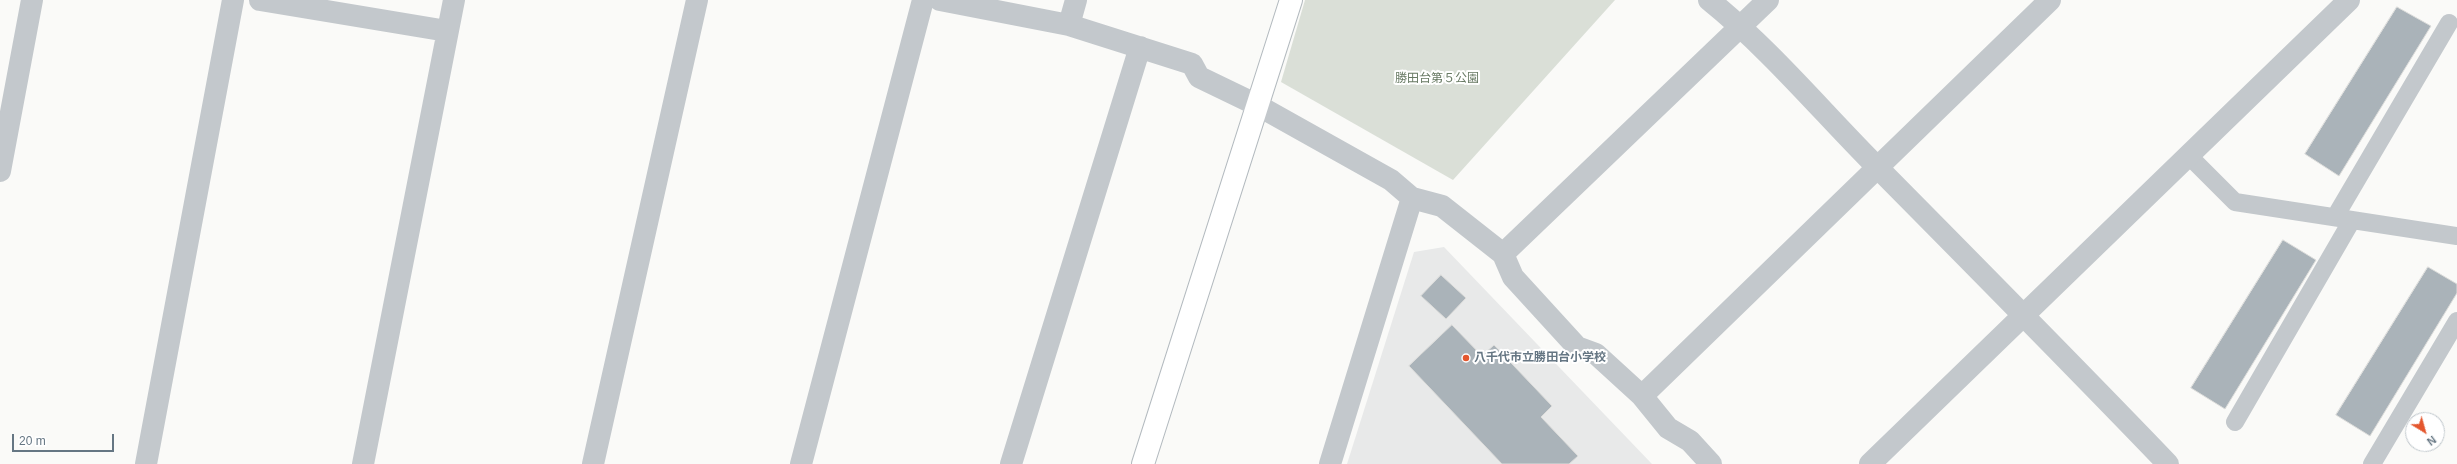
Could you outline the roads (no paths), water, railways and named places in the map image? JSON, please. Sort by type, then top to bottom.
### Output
[{"type":"street","points":[[0,171],[32,0]]},
{"type":"street","points":[[146,464],[233,0]]},
{"type":"street","points":[[260,0],[447,31]]},
{"type":"street","points":[[363,464],[454,0]]},
{"type":"street","points":[[592,464],[697,0]]},
{"type":"street","points":[[801,464],[923,0]]},
{"type":"street","points":[[940,0],[1069,26],[1192,64],[1199,76],[1257,105],[1391,180],[1412,198],[1442,206],[1503,254],[1513,277],[1577,347],[1596,354],[1642,396],[1668,428],[1690,441],[1711,464]]},
{"type":"street","points":[[1069,26],[1076,0]]},
{"type":"street","points":[[1143,464],[1291,0]]},
{"type":"street","points":[[1709,0],[1741,26],[1877,168],[2024,314],[2168,464]]},
{"type":"street","points":[[1503,254],[1768,0]]},
{"type":"street","points":[[1642,396],[2050,0]]},
{"type":"street","points":[[1870,464],[2349,0]]},
{"type":"street","points":[[1011,464],[1140,47]]},
{"type":"street","points":[[1330,464],[1412,198]]},
{"type":"lane","points":[[2235,422],[2449,23]]},
{"type":"lane","points":[[2188,155],[2235,202],[2457,236]]},
{"type":"lane","points":[[2372,464],[2457,321]]},
{"type":"place","name":"八千代市立勝田台小学校","points":[[1466,358]]},
{"type":"park label","name":"勝田台第５公園","points":[[1437,79]]}]
